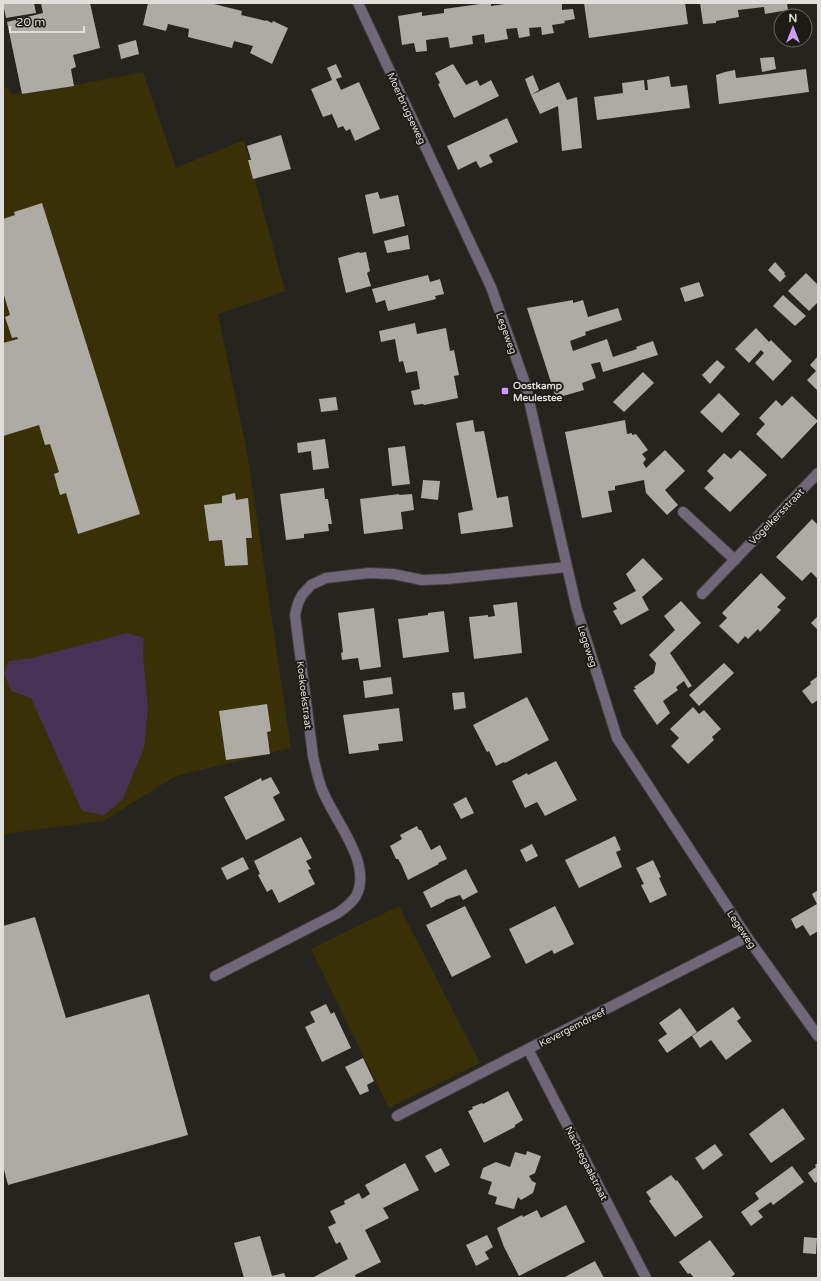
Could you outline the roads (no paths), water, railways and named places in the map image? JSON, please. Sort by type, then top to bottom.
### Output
[{"type":"street","name":"Moerbrugseweg","points":[[358,3],[455,212]]},
{"type":"street","name":"Legeweg","points":[[455,212],[491,287],[525,382],[577,610],[617,738],[747,937],[818,1036]]},
{"type":"street","name":"Vogelkersstraat","points":[[702,594],[818,473]]},
{"type":"street","points":[[683,512],[735,560]]},
{"type":"street","name":"Koekoekstraat","points":[[215,976],[338,913],[355,898],[359,888],[361,877],[359,863],[323,792],[313,756],[295,615],[302,595],[311,585],[326,578],[369,573],[393,574],[422,580],[447,579],[567,567]]},
{"type":"street","name":"Kevergemdreef","points":[[397,1116],[747,937]]},
{"type":"street","name":"Nachtegaalstraat","points":[[528,1049],[646,1278]]},
{"type":"place","name":"Oostkamp Meulestee","points":[[505,391]]}]
